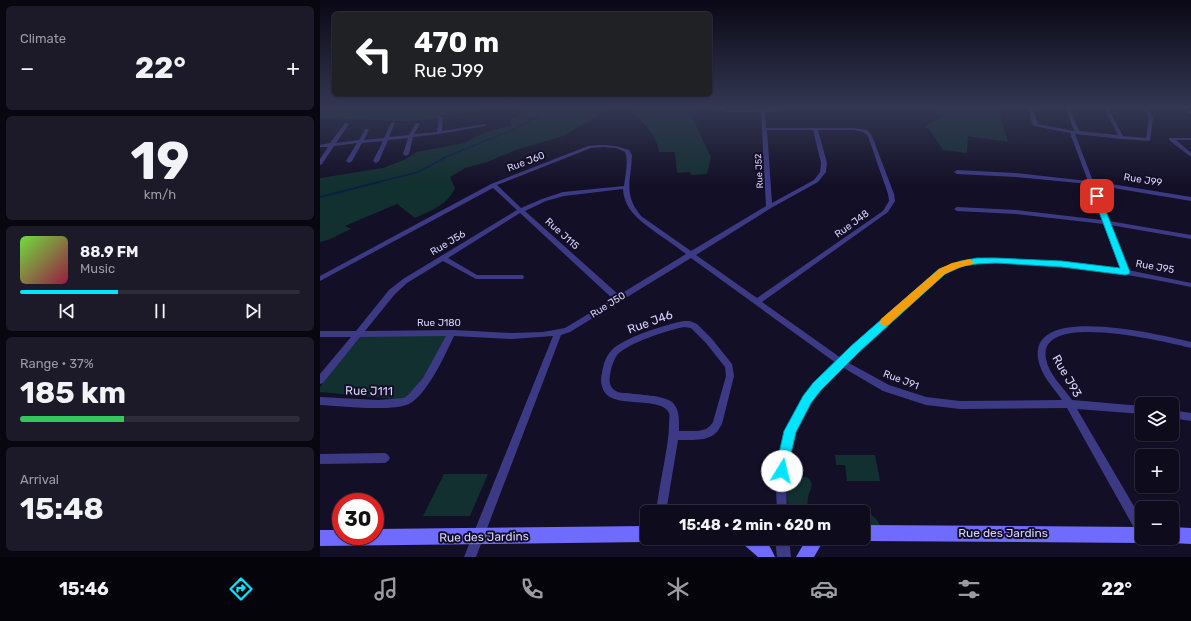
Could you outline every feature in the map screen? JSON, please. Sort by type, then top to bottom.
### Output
[{"type":"main road","name":"Rue des Jardins","points":[[870,533],[1135,534]]},
{"type":"main road","name":"Rue des Jardins","points":[[320,538],[640,534]]},
{"type":"main road","points":[[1179,535],[1191,536]]},
{"type":"main road","points":[[757,545],[767,557]]},
{"type":"main road","points":[[804,557],[812,545]]},
{"type":"street","points":[[320,163],[340,134]]},
{"type":"street","points":[[349,160],[365,134]]},
{"type":"street","points":[[376,161],[388,134]]},
{"type":"street","points":[[320,146],[430,134]]},
{"type":"street","name":"Rue J52","points":[[765,134],[769,207]]},
{"type":"street","name":"Rue J50","points":[[558,333],[567,330],[617,298],[769,207],[816,181],[823,172],[824,163],[816,134]]},
{"type":"street","name":"Rue J48","points":[[756,302],[844,242],[885,212],[890,206],[892,201],[891,194],[870,136],[868,134]]},
{"type":"street","points":[[1075,134],[1125,272]]},
{"type":"street","points":[[1090,134],[1148,140],[1149,134]]},
{"type":"street","points":[[1120,134],[1122,138]]},
{"type":"street","points":[[406,154],[412,136]]},
{"type":"street","points":[[1191,139],[1171,139],[1191,155]]},
{"type":"street","name":"Rue J60","points":[[320,279],[493,185],[584,150],[602,146],[617,147],[627,151],[629,160],[625,187],[628,200],[636,213],[691,254]]},
{"type":"street","name":"Rue J99","points":[[957,172],[1032,176],[1092,182],[1191,199]]},
{"type":"street","name":"Rue J115","points":[[493,185],[617,298]]},
{"type":"street","name":"Rue J56","points":[[320,380],[356,334],[398,286],[522,210],[544,200],[563,194],[625,187]]},
{"type":"street","points":[[957,209],[1022,212],[1107,222],[1191,237]]},
{"type":"street","name":"Rue J91","points":[[691,254],[756,302],[842,362],[886,388],[926,400],[960,405],[1070,404],[1135,409]]},
{"type":"street","points":[[443,258],[476,277],[521,277]]},
{"type":"street","name":"Rue J95","points":[[782,505],[782,471],[790,431],[807,399],[817,386],[933,278],[955,265],[977,261],[1020,261],[1062,264],[1125,272],[1191,285]]},
{"type":"street","name":"Rue J46","points":[[662,505],[674,435],[674,413],[669,405],[660,401],[617,396],[611,393],[605,383],[610,360],[613,354],[622,346],[672,326],[687,324],[697,329],[726,362],[729,366],[730,376],[714,430],[709,434],[704,435],[674,435]]},
{"type":"street","name":"Rue J93","points":[[1135,519],[1070,404],[1045,368],[1041,352],[1045,341],[1057,332],[1074,329],[1096,329],[1122,332],[1191,345]]},
{"type":"street","name":"Rue J180","points":[[320,334],[452,333],[532,335],[558,333]]},
{"type":"street","name":"Rue J111","points":[[320,401],[405,402],[421,388],[452,333]]},
{"type":"street","points":[[470,557],[558,333]]},
{"type":"street","points":[[1179,415],[1191,417]]},
{"type":"street","points":[[320,459],[385,458]]},
{"type":"street","points":[[783,545],[784,557]]},
{"type":"green space","points":[[482,134],[566,134],[516,150],[487,162],[465,168],[450,177],[455,188],[448,199],[438,207],[415,218],[397,204],[345,226],[351,229],[328,240],[320,242],[320,178],[383,168],[406,159],[416,152],[464,143]]},
{"type":"green space","points":[[652,134],[700,134],[711,157],[707,174],[691,175],[690,172],[677,173],[675,152],[659,152],[658,145]]},
{"type":"green space","points":[[932,134],[1006,134],[1008,142],[968,136],[967,153],[943,150]]},
{"type":"green space","points":[[357,335],[447,336],[415,393],[405,400],[320,392],[320,387]]},
{"type":"green space","points":[[835,455],[875,455],[880,481],[847,481],[845,465],[836,465]]},
{"type":"green space","points":[[444,474],[488,474],[470,516],[423,516]]},
{"type":"green space","points":[[807,477],[810,479],[812,484],[808,505],[788,505],[788,478]]},
{"type":"green space","points":[[870,514],[877,520],[880,525],[870,525]]},
{"type":"waterway","points":[[375,183],[418,172],[448,156],[502,134]]},
{"type":"waterway","points":[[320,197],[379,182]]},
{"type":"slow traffic","points":[[885,322],[933,278],[955,265],[970,262]]},
{"type":"route","points":[[782,471],[783,457],[790,431],[807,399],[817,386],[855,349],[933,278],[942,272],[951,267],[977,261],[1020,261],[1062,264],[1125,272],[1097,196]]}]
